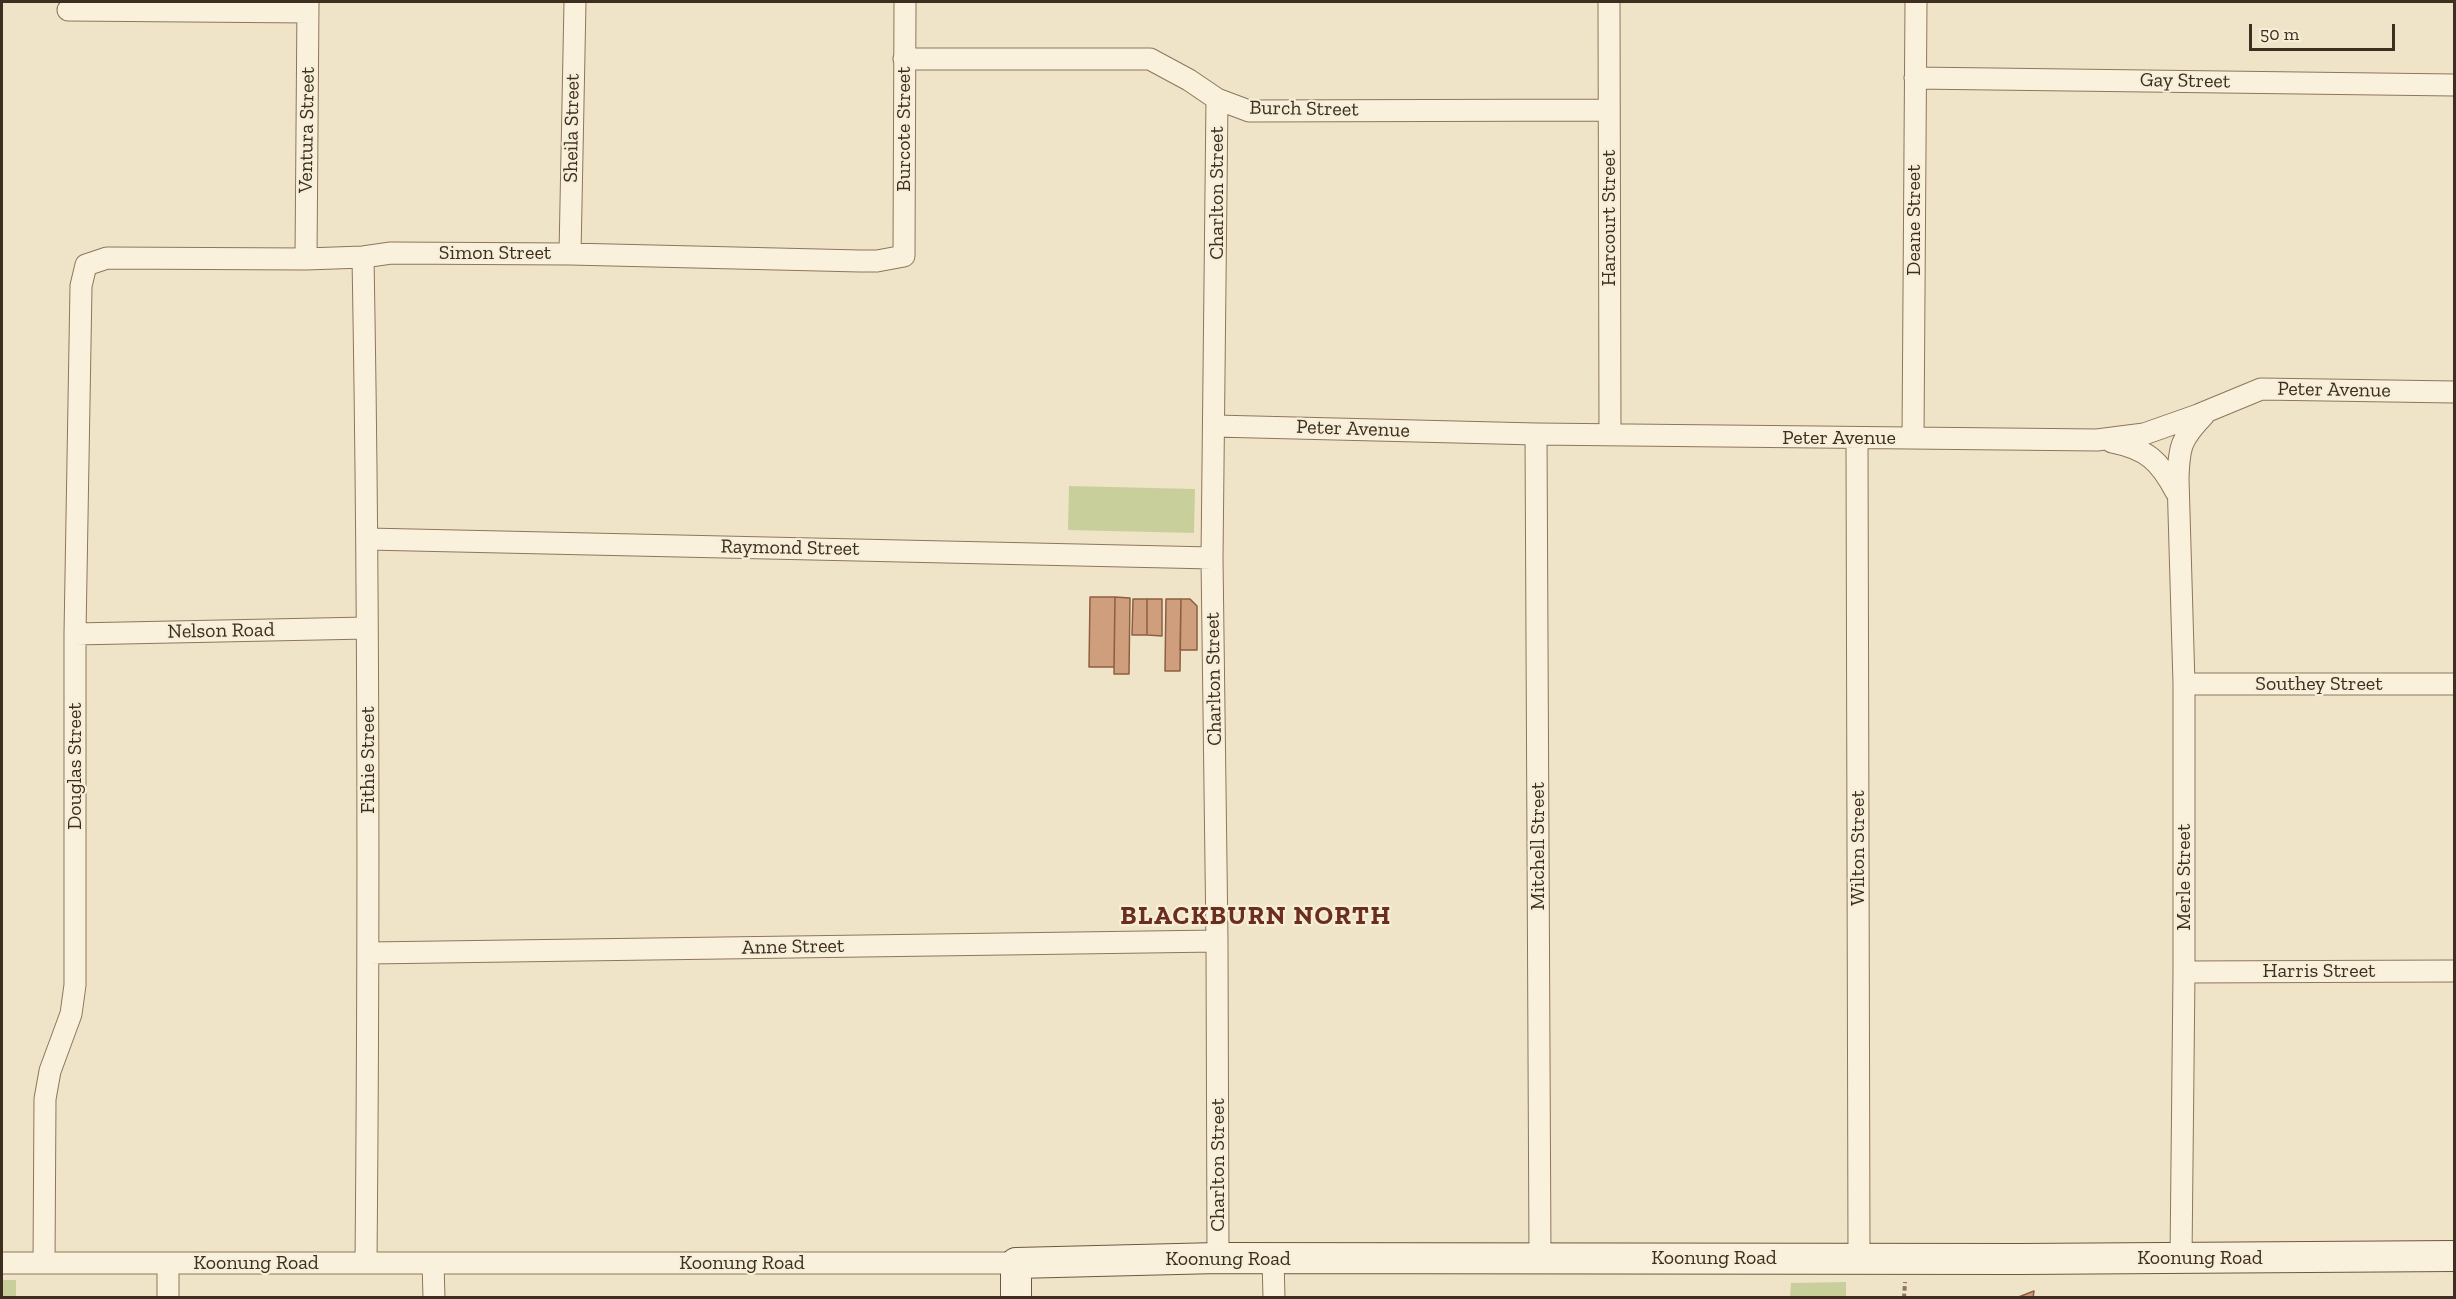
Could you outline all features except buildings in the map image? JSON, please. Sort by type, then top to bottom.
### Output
[{"type":"street","name":"Sheila Street","points":[[570,254],[574,2]]},
{"type":"street","name":"Burcote Street","points":[[904,256],[905,2]]},
{"type":"street","name":"Harcourt Street","points":[[1610,2],[1608,111],[1610,435]]},
{"type":"street","name":"Deane Street","points":[[1913,438],[1916,2]]},
{"type":"street","points":[[68,10],[308,7]]},
{"type":"street","name":"Ventura Street","points":[[306,259],[308,7]]},
{"type":"street","name":"Burch Street","points":[[904,59],[1150,59],[1189,80],[1217,99],[1249,111],[1608,111]]},
{"type":"street","name":"Gay Street","points":[[1915,78],[2454,85]]},
{"type":"street","name":"Charlton Street","points":[[1217,99],[1212,558],[1218,1258]]},
{"type":"street","name":"Simon Street","points":[[86,265],[107,258],[306,259],[363,257],[391,253],[570,254],[860,261],[878,261],[904,256]]},
{"type":"street","name":"Fithie Street","points":[[363,257],[368,539],[369,953],[366,1263]]},
{"type":"street","name":"Douglas Street","points":[[44,1263],[45,1099],[50,1071],[70,1014],[75,985],[75,634],[81,286],[86,265]]},
{"type":"street","name":"Peter Avenue","points":[[1215,426],[1536,434],[2097,440],[2144,434],[2260,389],[2454,392]]},
{"type":"street","name":"Merle Street","points":[[2181,1258],[2184,684],[2177,495],[2179,455],[2185,435],[2208,410]]},
{"type":"street","name":"Mitchell Street","points":[[1536,434],[1539,1258]]},
{"type":"street","name":"Wilton Street","points":[[1857,439],[1859,1257]]},
{"type":"street","name":"Merle Street","points":[[2097,440],[2123,444],[2143,452],[2164,468],[2177,495]]},
{"type":"street","name":"Raymond Street","points":[[368,539],[1212,558]]},
{"type":"street","name":"Nelson Road","points":[[75,634],[367,628]]},
{"type":"street","name":"Southey Street","points":[[2184,684],[2454,684]]},
{"type":"street","name":"Anne Street","points":[[369,953],[1217,941]]},
{"type":"street","name":"Harris Street","points":[[2184,972],[2454,971]]},
{"type":"street","name":"Koonung Road","points":[[2,1263],[1016,1263],[1218,1258],[2454,1256]]},
{"type":"street","points":[[1273,1259],[1274,1298]]},
{"type":"street","points":[[168,1263],[168,1298]]},
{"type":"street","points":[[433,1263],[434,1298]]},
{"type":"street","points":[[1016,1263],[1016,1298]]},
{"type":"path","points":[[1904,1298],[1905,1279]]},
{"type":"green space","points":[[1069,486],[1195,489],[1194,533],[1068,530]]},
{"type":"green space","points":[[2,1280],[16,1280],[16,1297],[2,1297]]},
{"type":"green space","points":[[1846,1282],[1846,1297],[1790,1297],[1791,1283]]},
{"type":"district","name":"BLACKBURN NORTH","points":[[1256,917]]}]
